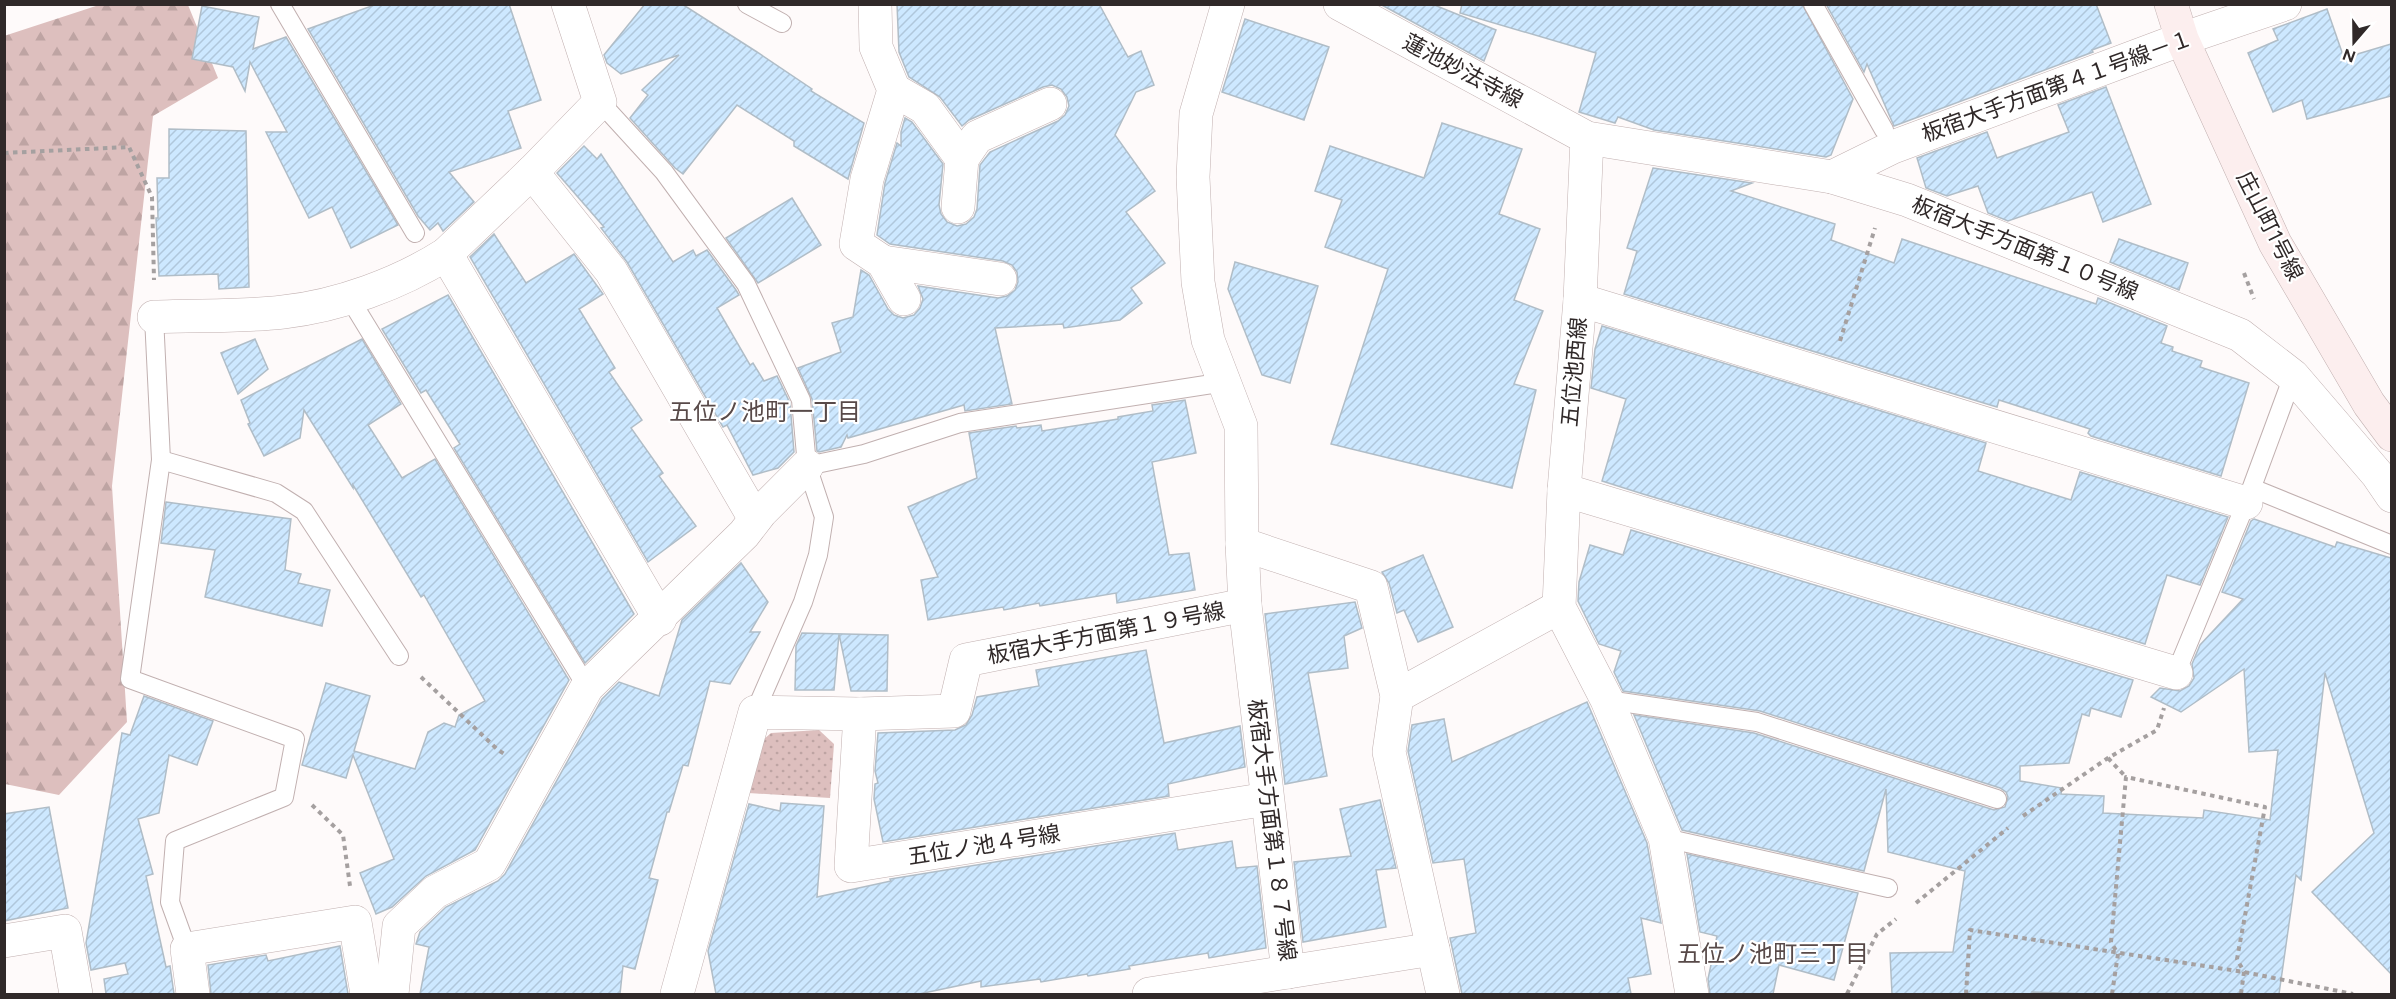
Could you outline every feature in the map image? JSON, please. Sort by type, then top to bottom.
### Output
[{"type":"street","points":[[154,317],[283,312],[350,299],[432,263],[446,254],[532,172],[600,102],[568,4]]},
{"type":"street","points":[[875,4],[876,48],[894,90],[925,108],[962,159]]},
{"type":"street","name":"板宿大手方面第１８７号線","points":[[1228,4],[1196,114],[1193,177],[1198,282],[1208,340],[1241,426],[1245,605],[1288,972],[1433,949]]},
{"type":"street","name":"蓮池妙法寺線","points":[[1340,4],[1587,138]]},
{"type":"street","name":"庄山町1号線","points":[[2171,4],[2182,39],[2275,243],[2369,404],[2391,435]]},
{"type":"street","name":"板宿大手方面第４１号線－１","points":[[1832,177],[1893,147],[2182,39],[2285,4]]},
{"type":"street","points":[[894,90],[867,178],[856,244],[882,262],[904,299]]},
{"type":"street","points":[[958,207],[962,159],[977,137],[1050,104]]},
{"type":"street","name":"板宿大手方面第１０号線","points":[[1587,138],[1832,177],[1907,200],[2240,334],[2293,376],[2377,474],[2391,496]]},
{"type":"street","name":"五位池西線","points":[[1559,607],[1564,490],[1580,300],[1587,138]]},
{"type":"street","points":[[532,172],[611,271],[755,519]]},
{"type":"street","points":[[446,254],[660,619]]},
{"type":"street","points":[[882,262],[1000,279]]},
{"type":"street","points":[[1580,300],[2249,496]]},
{"type":"street","points":[[392,994],[399,926],[435,892],[489,864],[587,687],[660,619],[807,466]]},
{"type":"street","points":[[1564,490],[2176,673]]},
{"type":"street","points":[[1242,544],[1371,587],[1396,696],[1389,752],[1443,994]]},
{"type":"street","name":"板宿大手方面第１９号線","points":[[755,712],[860,714],[954,711],[966,660],[1245,605]]},
{"type":"street","points":[[1396,696],[1559,607],[1606,700],[1665,838],[1692,994]]},
{"type":"street","points":[[677,994],[755,712]]},
{"type":"street","name":"五位ノ池４号線","points":[[860,714],[851,866],[1267,799]]},
{"type":"street","points":[[193,994],[187,949],[355,922],[367,994]]},
{"type":"street","points":[[4,941],[65,931],[76,994]]},
{"type":"street","points":[[1149,994],[1288,972]]},
{"type":"lane","points":[[280,4],[415,233]]},
{"type":"lane","points":[[747,4],[782,23]]},
{"type":"lane","points":[[1813,4],[1884,130]]},
{"type":"lane","points":[[600,102],[664,172],[746,284],[801,400],[807,466],[825,517],[818,555],[802,602],[755,712]]},
{"type":"lane","points":[[350,299],[587,687]]},
{"type":"lane","points":[[154,317],[161,460],[130,679],[295,739],[284,797],[175,841],[170,902],[187,949]]},
{"type":"lane","points":[[2176,673],[2249,496],[2293,376]]},
{"type":"lane","points":[[807,466],[864,454],[960,423],[1225,382]]},
{"type":"lane","points":[[161,460],[276,493],[304,511],[399,656]]},
{"type":"lane","points":[[2249,496],[2391,544]]},
{"type":"lane","points":[[1606,700],[1756,722],[1997,799]]},
{"type":"lane","points":[[1665,838],[1888,888]]},
{"type":"path","points":[[4,153],[129,147],[152,197],[154,317]]},
{"type":"path","points":[[1839,346],[1872,239]]},
{"type":"path","points":[[399,656],[498,750],[539,772]]},
{"type":"path","points":[[2022,817],[2108,758],[2157,729]]},
{"type":"path","points":[[2108,758],[2126,777],[2265,807],[2237,958],[2244,972],[2241,994]]},
{"type":"path","points":[[2112,994],[2118,954],[2111,942],[2126,777]]},
{"type":"path","points":[[284,797],[315,806],[343,835],[355,922]]},
{"type":"path","points":[[1909,908],[2013,824]]},
{"type":"path","points":[[1847,994],[1877,934],[1901,915]]},
{"type":"path","points":[[1966,994],[1970,930],[2244,972],[2354,994]]},
{"type":"green space","points":[[99,5],[188,5],[218,78],[153,116],[112,486],[127,722],[59,795],[5,784],[4,36]]},
{"type":"green space","points":[[819,730],[834,744],[830,798],[748,793],[756,746],[771,733]]},
{"type":"building","points":[[377,4],[509,4],[541,100],[508,111],[521,148],[449,172],[474,202],[443,231],[438,223],[430,230],[418,216],[308,29]]},
{"type":"building","points":[[645,4],[682,4],[812,89],[811,91],[864,123],[848,179],[794,146],[794,141],[737,105],[683,174],[675,168],[630,118],[648,95],[642,90],[679,55],[621,74],[607,63],[604,55]]},
{"type":"building","points":[[897,4],[1099,4],[1128,57],[1141,51],[1154,85],[1136,92],[1115,135],[1155,191],[1126,212],[1165,263],[1131,288],[1142,303],[1120,320],[1064,328],[1063,324],[995,328],[1012,404],[965,411],[964,405],[848,438],[847,435],[841,447],[819,452],[817,451],[812,399],[798,368],[841,352],[832,323],[853,317],[861,270],[869,275],[888,309],[894,315],[903,318],[914,315],[920,308],[923,299],[918,286],[998,298],[1007,296],[1015,290],[1018,282],[1017,272],[1012,265],[1003,261],[890,244],[877,235],[885,183],[897,143],[901,146],[901,132],[905,118],[912,122],[943,164],[939,205],[941,214],[947,222],[957,226],[966,224],[974,217],[977,209],[980,165],[990,152],[1058,121],[1065,115],[1069,106],[1067,97],[1061,89],[1052,85],[969,120],[962,126],[940,97],[909,77],[899,52]]},
{"type":"building","points":[[1380,4],[1432,4],[1496,30],[1484,61]]},
{"type":"building","points":[[1462,4],[1802,4],[1853,99],[1831,155],[1826,157],[1654,130],[1618,117],[1615,123],[1579,112],[1596,53],[1460,13]]},
{"type":"building","points":[[1826,4],[2096,4],[2111,43],[2092,50],[2093,52],[1894,126],[1867,64],[1864,72]]},
{"type":"building","points":[[202,6],[259,17],[253,49],[286,37],[398,225],[351,248],[332,207],[309,218],[266,132],[287,132],[250,62],[245,91],[233,67],[192,59]]},
{"type":"building","points":[[2327,9],[2344,58],[2391,44],[2391,96],[2307,119],[2302,100],[2273,112],[2248,53],[2278,40],[2273,29]]},
{"type":"building","points":[[1245,19],[1329,47],[1304,120],[1222,92]]},
{"type":"building","points":[[2106,87],[2151,204],[2103,222],[2092,192],[2008,221],[1988,213],[1978,186],[1947,196],[1926,188],[1917,158],[1987,132],[1997,158],[2069,132],[2058,105]]},
{"type":"building","points":[[1442,123],[1522,149],[1499,214],[1540,229],[1514,300],[1543,311],[1514,384],[1536,390],[1512,488],[1331,444],[1388,269],[1325,247],[1342,200],[1315,191],[1330,146],[1424,178]]},
{"type":"building","points":[[169,129],[246,131],[249,287],[219,289],[218,274],[159,276],[156,218],[158,218],[157,178],[169,178]]},
{"type":"building","points":[[584,146],[597,159],[601,154],[673,262],[693,250],[696,256],[707,250],[736,290],[739,295],[717,308],[750,365],[753,363],[764,381],[777,376],[790,403],[794,452],[778,468],[753,475],[727,425],[723,427],[627,262],[601,228],[604,227],[557,173]]},
{"type":"building","points":[[1653,168],[1752,183],[1731,191],[1835,224],[1831,240],[1894,263],[1902,239],[2096,304],[2098,298],[2167,326],[2161,343],[2173,347],[2172,351],[2202,361],[2200,367],[2249,383],[2221,476],[2091,436],[2088,433],[2090,429],[1999,400],[1997,407],[1624,294],[1637,251],[1627,248]]},
{"type":"building","points":[[792,198],[821,245],[758,283],[726,238]]},
{"type":"building","points":[[494,234],[526,283],[574,254],[603,294],[579,309],[615,368],[609,372],[642,420],[631,428],[663,473],[659,476],[696,526],[648,562],[470,257]]},
{"type":"building","points":[[2119,239],[2188,263],[2179,290],[2110,262]]},
{"type":"building","points":[[1235,262],[1318,286],[1290,383],[1262,375],[1228,289]]},
{"type":"building","points":[[448,295],[634,614],[585,663],[454,448],[460,444],[426,390],[421,393],[382,329]]},
{"type":"building","points":[[1602,326],[1986,443],[1978,471],[2071,500],[2080,472],[2228,517],[2200,585],[2167,575],[2145,644],[1643,494],[1602,481],[1626,399],[1591,388],[1595,349]]},
{"type":"building","points":[[255,339],[268,369],[238,394],[221,353]]},
{"type":"building","points":[[362,339],[401,404],[368,425],[402,478],[435,459],[569,680],[475,850],[426,876],[392,907],[376,914],[360,873],[394,859],[353,755],[346,778],[302,765],[326,683],[370,696],[354,751],[415,769],[428,732],[444,723],[455,727],[459,715],[485,701],[424,595],[421,597],[304,410],[300,438],[264,456],[248,424],[250,423],[241,400]]},
{"type":"building","points":[[1185,400],[1196,453],[1152,462],[1169,555],[1189,553],[1195,590],[1117,603],[1116,593],[1040,606],[1039,603],[1004,610],[1003,607],[928,620],[921,580],[938,577],[908,507],[977,478],[969,433],[1041,425],[1042,431],[1118,419],[1118,417],[1153,411],[1152,405]]},
{"type":"building","points":[[166,502],[291,519],[285,570],[301,574],[298,583],[330,590],[322,626],[205,597],[215,550],[161,543]]},
{"type":"building","points":[[2254,519],[2335,547],[2337,542],[2391,558],[2391,974],[2312,892],[2374,833],[2325,673],[2301,880],[2296,875],[2279,994],[2032,992],[2032,994],[1892,994],[1890,953],[1953,952],[1965,871],[1888,852],[1886,789],[1864,871],[1682,830],[1634,715],[1754,733],[1994,810],[2005,807],[2008,797],[2006,792],[2000,788],[1760,711],[1623,691],[1614,672],[1621,651],[1599,644],[1578,601],[1579,582],[1590,545],[1623,555],[1631,530],[2133,680],[2121,717],[2091,708],[2089,716],[2082,714],[2069,763],[2020,766],[2020,781],[2062,788],[2061,794],[2104,796],[2103,813],[2203,818],[2204,810],[2270,820],[2278,750],[2249,752],[2244,669],[2181,712],[2151,697],[2160,688],[2180,691],[2189,686],[2194,678],[2192,664],[2200,645],[2243,599],[2222,592],[2251,521]]},
{"type":"building","points":[[1423,555],[1453,627],[1418,642],[1404,610],[1397,613],[1389,583],[1382,572]]},
{"type":"building","points":[[741,563],[768,602],[750,632],[760,632],[730,684],[710,681],[688,766],[683,765],[649,878],[658,880],[635,969],[623,966],[620,994],[420,994],[429,947],[416,944],[420,932],[446,907],[498,881],[505,874],[602,699],[619,682],[659,696],[682,620]]},
{"type":"building","points":[[1355,602],[1362,628],[1344,636],[1348,668],[1308,673],[1327,776],[1285,784],[1265,614]]},
{"type":"building","points":[[802,633],[888,635],[887,691],[851,691],[839,634],[834,690],[795,690],[796,646]]},
{"type":"building","points":[[1146,650],[1164,743],[1240,726],[1245,767],[1168,784],[1169,796],[883,842],[874,799],[875,784],[878,783],[875,771],[878,733],[955,730],[966,725],[972,715],[977,697],[1039,686],[1036,670]]},
{"type":"building","points":[[144,696],[213,721],[197,765],[169,755],[159,813],[138,819],[153,874],[146,876],[166,967],[170,966],[174,994],[106,994],[104,979],[128,974],[125,963],[91,970],[86,943],[122,733],[130,735]]},
{"type":"building","points":[[1587,702],[1647,843],[1661,923],[1641,918],[1651,974],[1628,978],[1631,994],[1462,994],[1450,938],[1476,933],[1464,859],[1433,863],[1408,751],[1412,725],[1444,719],[1452,762]]},
{"type":"building","points":[[1380,800],[1396,868],[1376,870],[1386,927],[1303,942],[1294,862],[1351,856],[1340,809]]},
{"type":"building","points":[[781,803],[824,806],[817,897],[891,881],[890,879],[1175,833],[1178,850],[1232,841],[1236,868],[1257,866],[1266,948],[1209,958],[1208,953],[1129,966],[1130,969],[1041,982],[1040,979],[981,987],[981,981],[919,994],[716,994],[708,951],[749,804],[780,811]]},
{"type":"building","points":[[49,807],[68,908],[4,921],[4,814]]},
{"type":"building","points":[[1687,854],[1858,893],[1834,980],[1779,965],[1773,994],[1710,994],[1708,979],[1717,936],[1700,932]]},
{"type":"building","points":[[340,946],[348,994],[211,994],[208,965],[266,955],[268,961]]},
{"type":"district","name":"五位ノ池町一丁目","points":[[765,411]]},
{"type":"district","name":"五位ノ池町三丁目","points":[[1773,953]]}]
